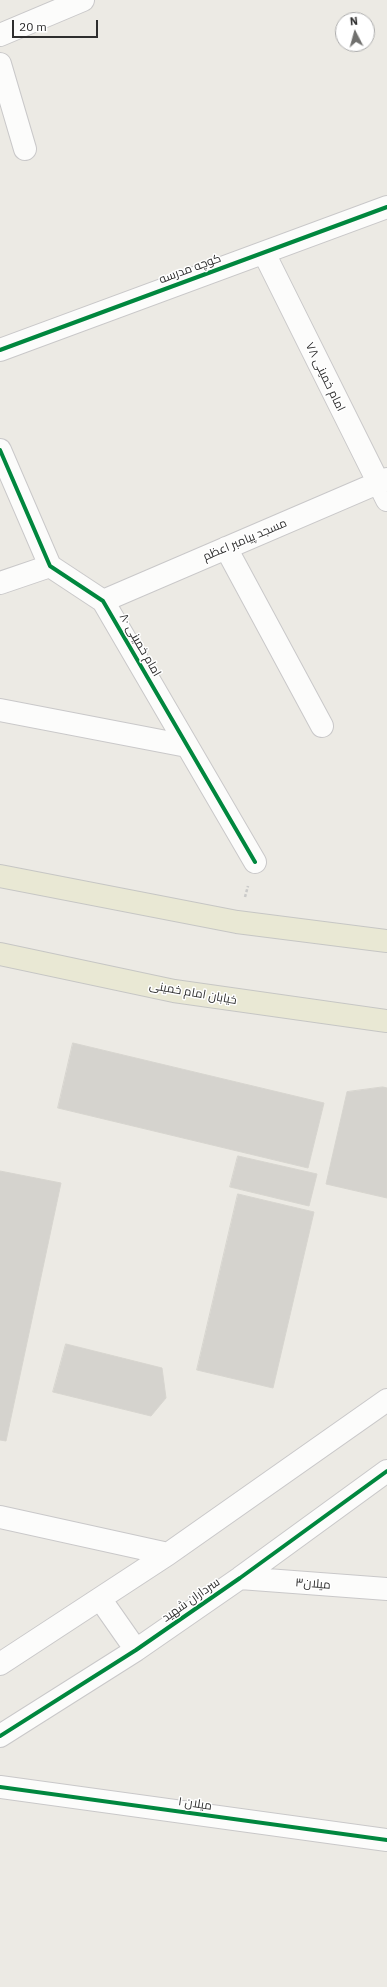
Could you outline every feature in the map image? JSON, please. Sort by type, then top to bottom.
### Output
[{"type":"main road","points":[[0,876],[237,922],[387,941]]},
{"type":"main road","name":"خیابان امام خمینی","points":[[0,954],[174,991],[348,1017],[387,1021]]},
{"type":"street","points":[[0,36],[83,0]]},
{"type":"street","points":[[0,64],[25,149]]},
{"type":"street","name":"کوچه مدرسه","points":[[0,350],[387,207]]},
{"type":"street","name":"امام خمینی ۷۸","points":[[264,253],[384,488]]},
{"type":"street","points":[[0,450],[50,566],[0,583]]},
{"type":"street","name":"مسجد پیامبر اعظم","points":[[103,601],[226,548],[384,488]]},
{"type":"street","points":[[226,548],[322,726]]},
{"type":"street","name":"امام خمینی ۸۰","points":[[50,566],[103,601],[255,862]]},
{"type":"street","points":[[0,710],[187,746]]},
{"type":"street","points":[[348,1017],[387,1026]]},
{"type":"street","points":[[0,1664],[101,1600],[387,1400]]},
{"type":"street","name":"سرداران شهید","points":[[0,1736],[136,1650],[240,1578],[387,1471]]},
{"type":"street","points":[[0,1517],[168,1554]]},
{"type":"street","name":"میلان۳","points":[[240,1578],[387,1589]]},
{"type":"street","points":[[101,1600],[136,1650]]},
{"type":"street","name":"میلان ۱","points":[[0,1787],[387,1840]]},
{"type":"path","points":[[237,922],[255,862]]},
{"type":"building","points":[[73,1043],[324,1103],[308,1168],[58,1108]]},
{"type":"building","points":[[383,1087],[387,1088],[387,1198],[326,1184],[347,1092]]},
{"type":"building","points":[[238,1156],[317,1174],[309,1206],[230,1187]]},
{"type":"building","points":[[0,1171],[61,1183],[6,1441],[0,1440]]},
{"type":"building","points":[[238,1194],[314,1212],[273,1388],[197,1370]]},
{"type":"building","points":[[66,1344],[162,1368],[166,1398],[151,1416],[53,1392]]},
{"type":"cycle path","points":[[0,350],[387,207]]},
{"type":"cycle path","points":[[0,450],[50,566],[103,601],[255,862]]},
{"type":"cycle path","points":[[0,1736],[136,1650],[240,1578],[387,1471]]},
{"type":"cycle path","points":[[0,1787],[387,1840]]}]
